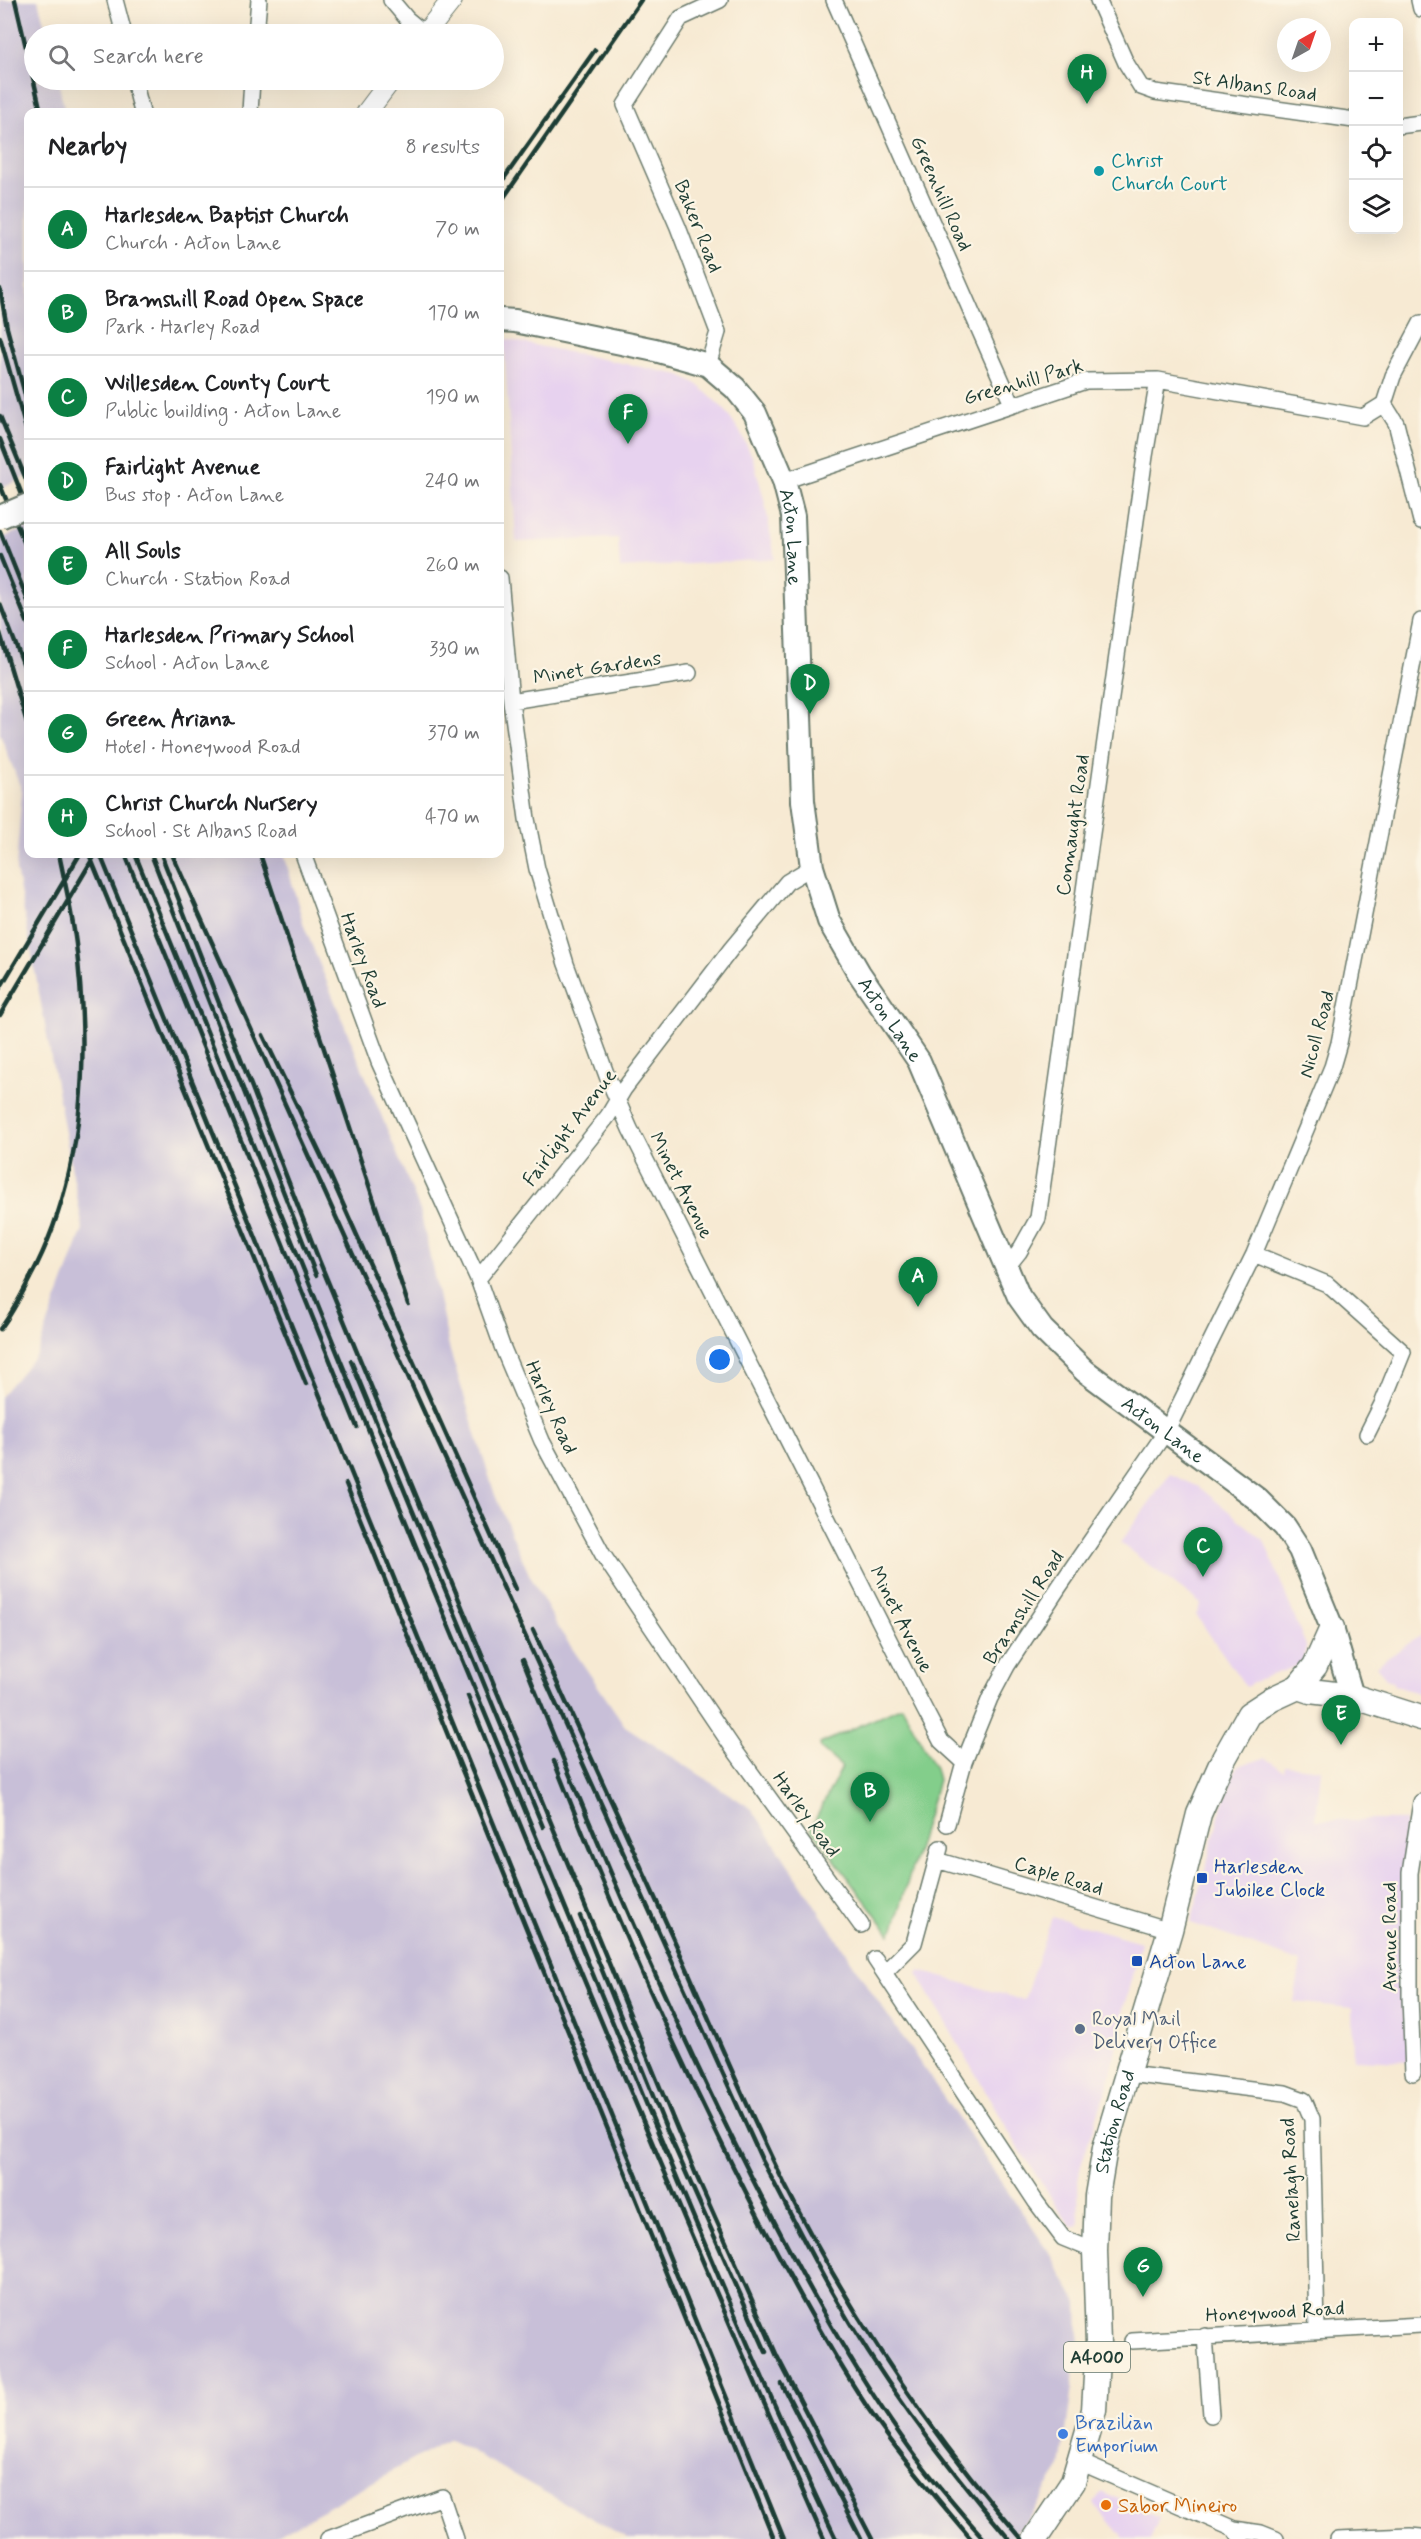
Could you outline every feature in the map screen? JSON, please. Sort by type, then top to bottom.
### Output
[{"type":"main road","name":"Acton Lane","points":[[504,320],[655,350],[708,365],[735,388],[754,413],[784,481],[793,516],[803,801],[812,867],[828,921],[859,972],[919,1061],[1019,1297],[1042,1329],[1085,1371],[1257,1499],[1284,1527],[1300,1550],[1332,1628],[1352,1696]]},
{"type":"main road","points":[[0,517],[24,507]]},
{"type":"main road","points":[[1332,1628],[1315,1666],[1299,1688],[1352,1696],[1421,1718]]},
{"type":"main road","name":"Station Road","points":[[1037,2537],[1065,2496],[1080,2462],[1094,2410],[1098,2343],[1095,2251],[1097,2196],[1105,2148],[1114,2111],[1128,2074],[1170,1929],[1199,1814],[1222,1762],[1249,1714],[1272,1699],[1299,1688]]},
{"type":"street","points":[[115,0],[121,24]]},
{"type":"street","points":[[257,24],[259,0]]},
{"type":"street","points":[[390,0],[412,24]]},
{"type":"street","points":[[433,24],[452,0]]},
{"type":"street","name":"Baker Road","points":[[708,365],[718,332],[678,227],[625,105],[681,18],[720,0]]},
{"type":"street","name":"Greenhill Road","points":[[834,0],[1012,404]]},
{"type":"street","name":"St Albans Road","points":[[1098,0],[1126,63],[1141,87],[1171,95],[1349,119]]},
{"type":"street","points":[[1419,0],[1421,9]]},
{"type":"street","points":[[136,90],[141,108]]},
{"type":"street","points":[[250,108],[251,90]]},
{"type":"street","points":[[370,108],[384,90]]},
{"type":"street","points":[[1403,125],[1421,123]]},
{"type":"street","points":[[1421,323],[1393,376],[1384,404],[1396,423],[1421,521]]},
{"type":"street","name":"Greenhill Park","points":[[784,481],[1086,381],[1158,380],[1363,417],[1384,404]]},
{"type":"street","name":"Connaught Road","points":[[1007,1268],[1038,1218],[1145,456],[1158,380]]},
{"type":"street","name":"Nicoll Road","points":[[1167,1430],[1254,1254],[1288,1178],[1332,1067],[1339,1043],[1421,621]]},
{"type":"street","name":"Minet Avenue","points":[[504,623],[511,701],[527,819],[537,869],[560,946],[617,1101],[941,1741],[964,1762]]},
{"type":"street","name":"Minet Gardens","points":[[511,701],[688,673]]},
{"type":"street","name":"Harley Road","points":[[304,858],[379,1062],[478,1279],[535,1428],[603,1555],[733,1748],[861,1925]]},
{"type":"street","name":"Fairlight Avenue","points":[[478,1279],[608,1116],[738,940],[787,882],[812,867]]},
{"type":"street","points":[[1254,1254],[1327,1284],[1403,1352],[1367,1434]]},
{"type":"street","name":"Bramshill Road","points":[[946,1824],[964,1762],[990,1698],[1007,1666],[1167,1430]]},
{"type":"street","name":"Avenue Road","points":[[1413,2073],[1410,1997],[1410,1873],[1421,1802]]},
{"type":"street","name":"Caple Road","points":[[885,1972],[914,1943],[938,1854],[1170,1929]]},
{"type":"street","points":[[875,1959],[1036,2202],[1063,2238],[1095,2251]]},
{"type":"street","name":"Ranelagh Road","points":[[1128,2074],[1285,2093],[1304,2100],[1312,2120],[1317,2329]]},
{"type":"street","name":"Honeywood Road","points":[[1132,2341],[1421,2325]]},
{"type":"street","points":[[1205,2336],[1211,2415]]},
{"type":"street","points":[[1080,2462],[1238,2534],[1261,2533],[1276,2539]]},
{"type":"street","points":[[328,2539],[442,2497],[456,2539]]},
{"type":"street","points":[[1338,2539],[1421,2537]]},
{"type":"shaded area","points":[[0,0],[38,0],[44,24],[24,24],[24,90],[60,90],[64,108],[24,108],[24,478],[0,489]]},
{"type":"shaded area","points":[[504,339],[680,375],[697,384],[725,410],[739,430],[753,458],[765,503],[775,559],[620,568],[618,538],[516,542]]},
{"type":"shaded area","points":[[24,529],[24,858],[285,858],[304,926],[420,1210],[450,1351],[495,1495],[529,1574],[559,1629],[625,1726],[752,1809],[869,1988],[1051,2255],[1078,2303],[1079,2337],[1061,2467],[1024,2524],[1008,2539],[629,2539],[449,2439],[272,2539],[0,2539],[0,1397],[37,1354],[83,1229],[16,869],[22,791],[0,734],[0,539]]},
{"type":"shaded area","points":[[1170,1474],[1199,1487],[1264,1540],[1306,1646],[1303,1664],[1260,1679],[1246,1687],[1196,1615],[1201,1604],[1120,1543]]},
{"type":"shaded area","points":[[1421,1635],[1421,1694],[1393,1685],[1394,1682],[1387,1679],[1376,1666]]},
{"type":"shaded area","points":[[1265,1758],[1284,1771],[1285,1765],[1321,1769],[1316,1820],[1406,1820],[1404,2012],[1411,2062],[1353,2060],[1352,2008],[1294,2002],[1301,1962],[1191,1923],[1220,1813],[1237,1766]]},
{"type":"shaded area","points":[[1052,1917],[1141,1942],[1123,2010],[1110,2079],[1081,2164],[1078,2181],[1079,2225],[1071,2227],[1018,2147],[918,1975],[920,1971],[1024,2000]]},
{"type":"shaded area","points":[[1101,2491],[1160,2517],[1150,2539],[1124,2539],[1094,2504]]},
{"type":"green space","points":[[902,1706],[935,1768],[938,1780],[894,1928],[890,1934],[811,1828],[842,1767],[821,1749],[820,1744]]},
{"type":"railway","points":[[15,0],[24,39]]},
{"type":"railway","points":[[504,197],[641,0]]},
{"type":"railway","points":[[504,178],[595,50]]},
{"type":"railway","points":[[36,90],[40,108]]},
{"type":"railway","points":[[0,289],[7,328],[24,391]]},
{"type":"railway","points":[[0,337],[24,422]]},
{"type":"railway","points":[[0,416],[24,474]]},
{"type":"railway","points":[[0,439],[24,500]]},
{"type":"railway","points":[[0,485],[24,542]]},
{"type":"railway","points":[[0,531],[24,591]]},
{"type":"railway","points":[[0,556],[24,614]]},
{"type":"railway","points":[[0,604],[24,666]]},
{"type":"railway","points":[[0,633],[24,713]]},
{"type":"railway","points":[[0,1329],[20,1298],[48,1239],[62,1199],[79,1115],[82,1072],[80,987],[74,932],[60,858]]},
{"type":"railway","points":[[0,988],[78,858]]},
{"type":"railway","points":[[91,858],[306,1384]]},
{"type":"railway","points":[[0,1015],[93,858]]},
{"type":"railway","points":[[102,858],[784,2539]]},
{"type":"railway","points":[[127,858],[357,1427]]},
{"type":"railway","points":[[137,858],[389,1481],[650,2113],[759,2370],[836,2539]]},
{"type":"railway","points":[[153,858],[316,1275]]},
{"type":"railway","points":[[163,858],[319,1260],[697,2177],[777,2356],[872,2539]]},
{"type":"railway","points":[[174,858],[762,2160],[824,2277],[872,2358],[915,2421],[1009,2539]]},
{"type":"railway","points":[[261,858],[408,1304]]},
{"type":"railway","points":[[263,1035],[326,1166],[515,1589]]},
{"type":"railway","points":[[351,1361],[543,1827]]},
{"type":"railway","points":[[346,1484],[774,2539]]},
{"type":"railway","points":[[533,1630],[759,2130],[810,2232],[836,2279],[893,2370],[955,2456],[1022,2539]]},
{"type":"railway","points":[[523,1660],[662,1989],[722,2118],[808,2285],[867,2386],[911,2450],[984,2539]]},
{"type":"railway","points":[[468,1696],[642,2119],[824,2539]]},
{"type":"railway","points":[[554,1761],[653,1998],[735,2171],[786,2269],[840,2365],[872,2415],[971,2539]]},
{"type":"railway","points":[[580,1916],[666,2128],[766,2352]]},
{"type":"railway","points":[[782,2384],[861,2539]]},
{"type":"place","name":"Christ Church Nursery","points":[[1087,104]]},
{"type":"place","name":"Christ Church Court","points":[[1099,171]]},
{"type":"place","name":"Harlesden Primary School","points":[[628,444]]},
{"type":"place","name":"Fairlight Avenue","points":[[810,714]]},
{"type":"place","name":"Harlesden Baptist Church","points":[[918,1307]]},
{"type":"place","name":"Willesden County Court","points":[[1203,1577]]},
{"type":"place","name":"All Souls","points":[[1341,1745]]},
{"type":"place","name":"Bramshill Road Open Space","points":[[870,1822]]},
{"type":"place","name":"Harlesden Jubilee Clock","points":[[1202,1878]]},
{"type":"place","name":"Acton Lane","points":[[1137,1961]]},
{"type":"place","name":"Royal Mail Delivery Office","points":[[1080,2029]]},
{"type":"place","name":"Green Ariana","points":[[1143,2297]]},
{"type":"place","name":"Brazilian Emporium","points":[[1063,2434]]},
{"type":"place","name":"Sabor Mineiro","points":[[1106,2505]]}]
